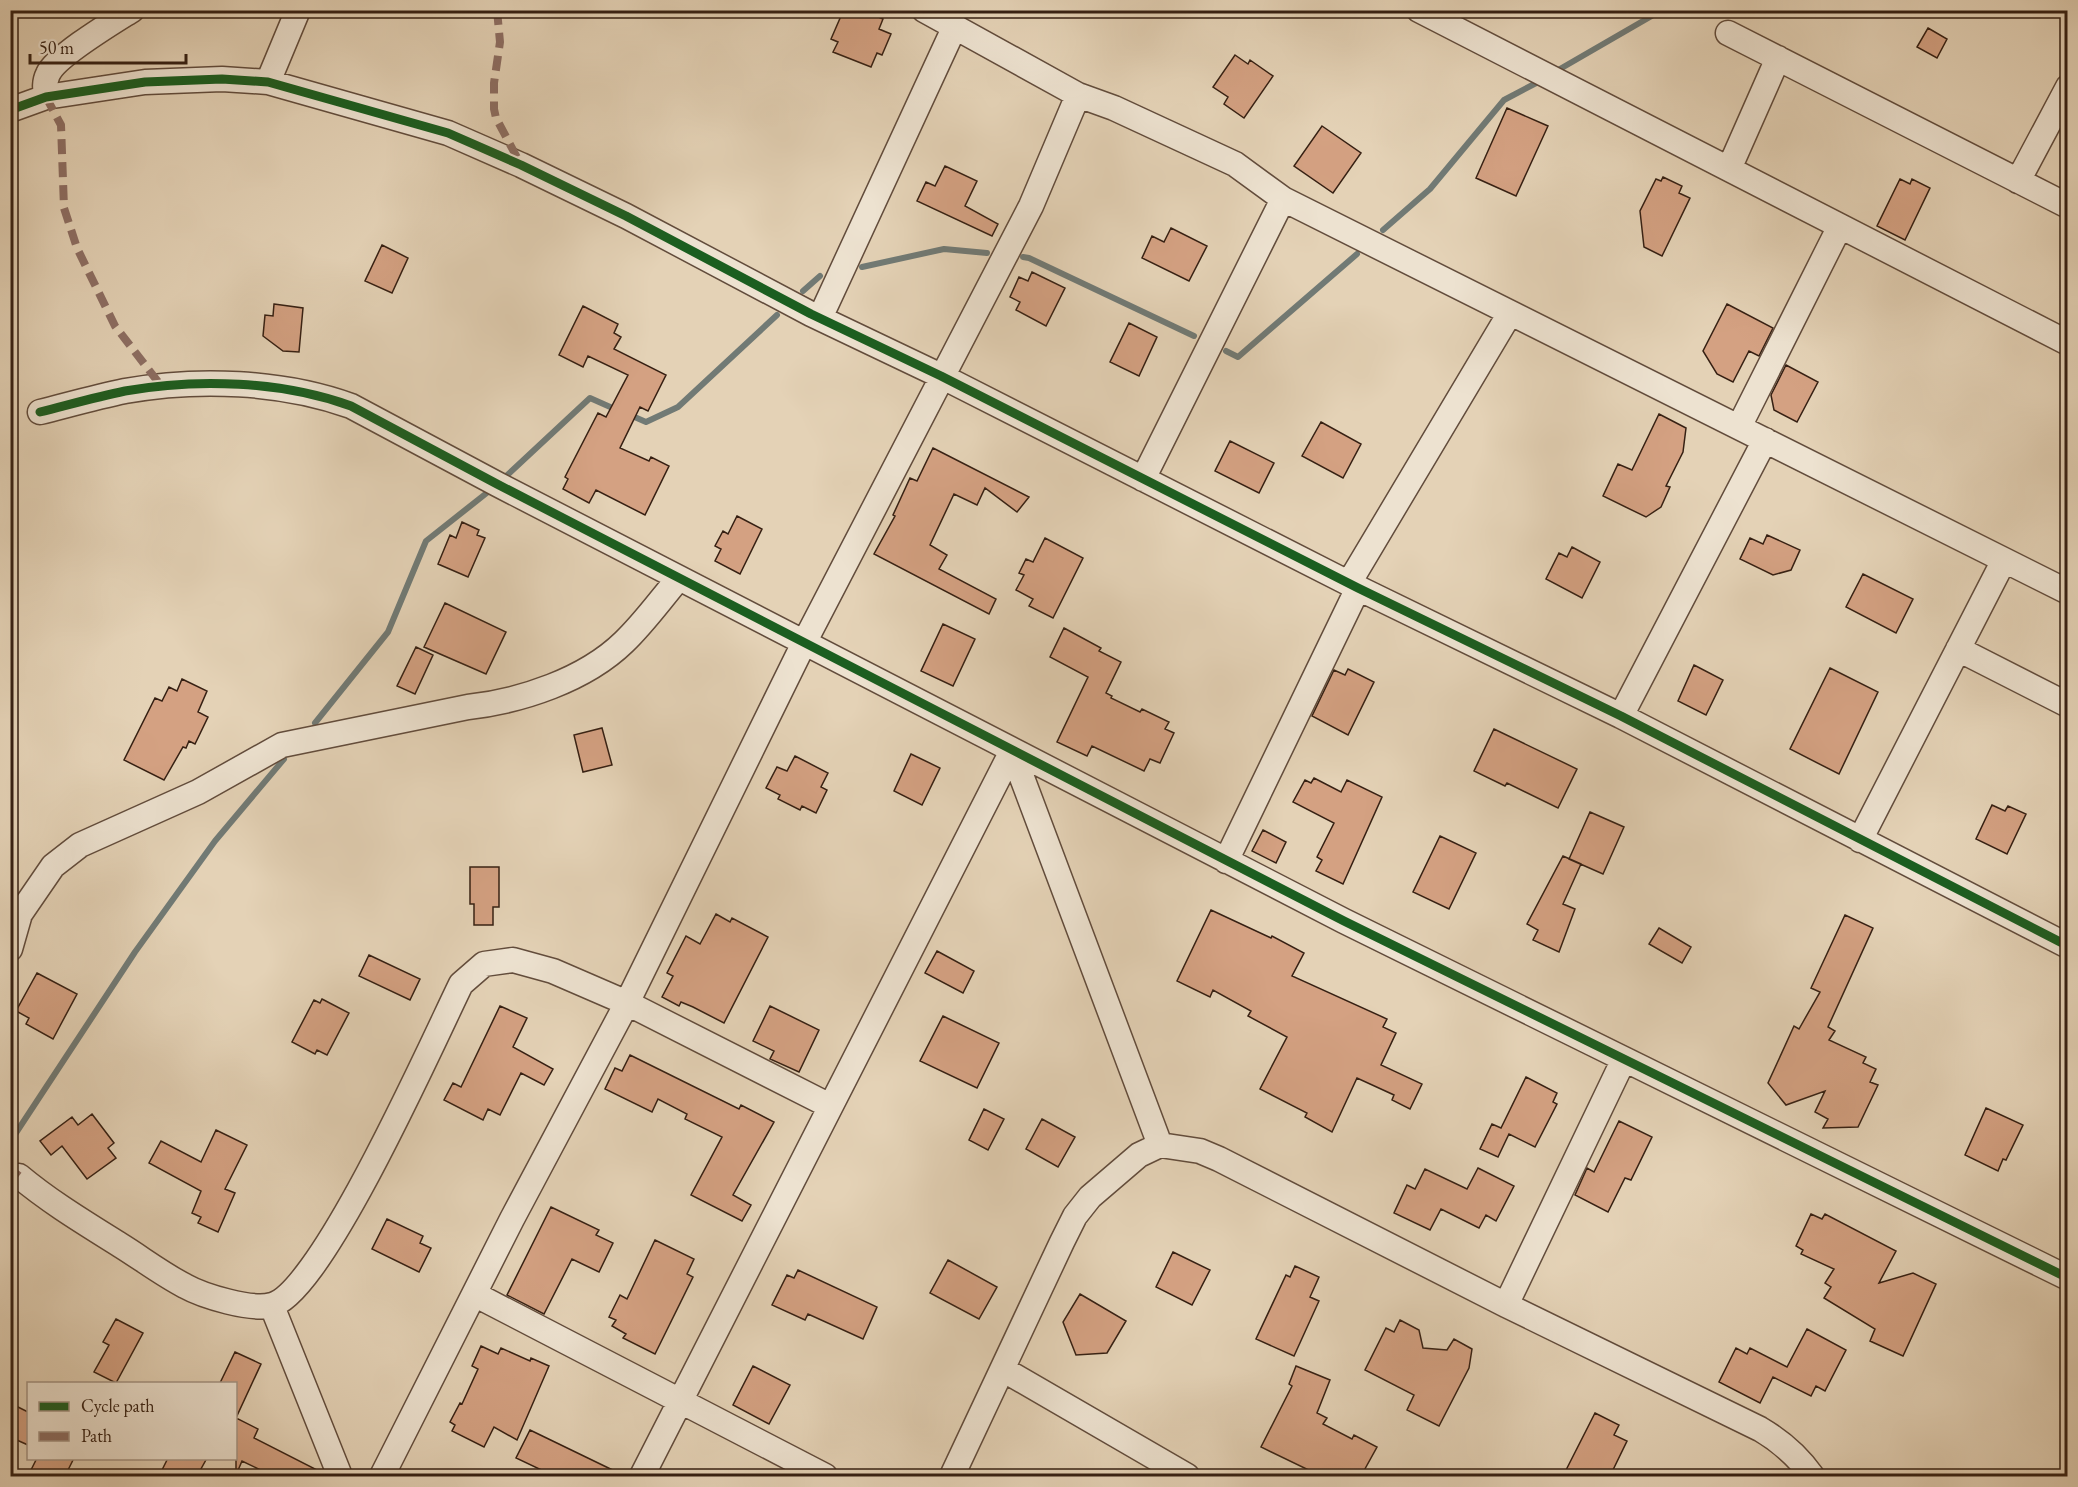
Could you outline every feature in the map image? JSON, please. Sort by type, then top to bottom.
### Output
[{"type":"street","points":[[46,97],[44,86],[48,72],[58,60],[132,10]]},
{"type":"street","points":[[268,82],[298,10]]},
{"type":"street","points":[[924,10],[1078,95],[1114,108],[1235,164],[1283,199],[2067,592]]},
{"type":"street","points":[[1419,10],[2067,343]]},
{"type":"street","points":[[820,318],[955,26]]},
{"type":"street","points":[[1728,33],[2067,206]]},
{"type":"street","points":[[1729,169],[1778,58]]},
{"type":"street","points":[[10,110],[46,97],[145,82],[222,79],[268,82],[448,133],[521,165],[626,216],[820,318],[941,376],[1353,586],[1621,716],[2067,946]]},
{"type":"street","points":[[2018,181],[2067,87]]},
{"type":"street","points":[[382,1476],[474,1294],[627,1003],[804,643],[1031,206],[1078,95]]},
{"type":"street","points":[[1143,479],[1283,199]]},
{"type":"street","points":[[1739,427],[1840,226]]},
{"type":"street","points":[[1226,861],[1353,586],[1510,313]]},
{"type":"street","points":[[40,412],[125,391],[208,385],[254,386],[328,398],[386,423],[497,484],[1226,861],[1623,1061],[1825,1157],[2067,1278]]},
{"type":"street","points":[[1621,716],[1765,440]]},
{"type":"street","points":[[1860,840],[2004,560]]},
{"type":"street","points":[[10,949],[15,912],[53,866],[80,845],[198,792],[282,745],[468,707],[498,704],[580,674],[624,643],[679,578]]},
{"type":"street","points":[[1958,649],[2067,705]]},
{"type":"street","points":[[642,1476],[678,1401],[1012,751]]},
{"type":"street","points":[[1012,751],[1160,1145]]},
{"type":"street","points":[[19,1176],[44,1197],[185,1286],[222,1300],[272,1306],[285,1298],[311,1269],[354,1202],[461,984],[484,964],[513,960],[553,971],[627,1003],[830,1106]]},
{"type":"street","points":[[1506,1305],[1623,1061]]},
{"type":"street","points":[[952,1476],[1076,1216],[1109,1178],[1139,1155],[1160,1145],[1200,1150],[1506,1305],[1760,1429],[1781,1441],[1812,1476]]},
{"type":"street","points":[[474,1294],[825,1476]]},
{"type":"street","points":[[272,1306],[340,1476]]},
{"type":"street","points":[[1004,1370],[1187,1476]]},
{"type":"building","points":[[849,10],[862,10],[883,19],[879,29],[891,34],[882,55],[877,53],[871,67],[833,52],[838,42],[831,39],[841,16]]},
{"type":"building","points":[[1928,28],[1947,39],[1937,58],[1917,47]]},
{"type":"building","points":[[1235,55],[1248,64],[1250,60],[1273,76],[1244,118],[1224,104],[1228,97],[1213,87]]},
{"type":"building","points":[[1507,108],[1548,126],[1516,196],[1476,178]]},
{"type":"building","points":[[1322,126],[1361,153],[1333,193],[1294,166]]},
{"type":"building","points":[[945,166],[977,181],[965,206],[998,224],[992,236],[917,201],[926,182],[935,186]]},
{"type":"building","points":[[1663,177],[1682,186],[1679,193],[1690,198],[1662,256],[1644,247],[1640,211],[1656,179],[1661,181]]},
{"type":"building","points":[[1900,179],[1910,184],[1912,179],[1930,188],[1905,240],[1877,226]]},
{"type":"building","points":[[1171,228],[1207,246],[1189,281],[1142,258],[1152,236],[1164,242]]},
{"type":"building","points":[[382,245],[408,258],[392,293],[365,281]]},
{"type":"building","points":[[1032,272],[1065,288],[1046,326],[1016,310],[1020,302],[1010,297],[1019,277],[1028,281]]},
{"type":"building","points":[[274,304],[303,308],[299,352],[283,351],[263,336],[265,315],[273,316]]},
{"type":"building","points":[[1727,304],[1773,328],[1759,356],[1749,351],[1733,382],[1717,374],[1703,351]]},
{"type":"building","points":[[583,306],[618,324],[614,333],[621,337],[614,349],[666,375],[648,411],[640,407],[620,448],[649,461],[651,457],[669,466],[645,515],[596,490],[589,503],[563,489],[568,479],[565,477],[598,413],[606,417],[628,375],[588,356],[583,367],[559,355]]},
{"type":"building","points":[[1129,323],[1157,337],[1139,376],[1110,362]]},
{"type":"building","points":[[1786,365],[1818,382],[1797,422],[1774,410],[1771,395]]},
{"type":"building","points":[[1659,414],[1686,428],[1683,452],[1666,486],[1670,487],[1661,507],[1646,517],[1603,496],[1618,464],[1632,470]]},
{"type":"building","points":[[1321,422],[1361,444],[1343,478],[1302,456]]},
{"type":"building","points":[[1230,441],[1274,463],[1259,493],[1215,471]]},
{"type":"building","points":[[933,448],[1029,497],[1017,512],[985,488],[977,505],[954,494],[930,545],[947,555],[939,569],[996,599],[989,614],[874,554],[895,516],[893,515],[910,478],[917,481]]},
{"type":"building","points":[[737,516],[762,529],[740,574],[715,561],[721,549],[715,546],[723,531],[728,534]]},
{"type":"building","points":[[462,522],[479,530],[477,535],[485,538],[468,577],[438,564],[450,535],[456,538]]},
{"type":"building","points":[[1767,535],[1800,550],[1791,570],[1773,575],[1740,559],[1750,538],[1763,544]]},
{"type":"building","points":[[1045,538],[1083,558],[1053,618],[1029,606],[1033,599],[1016,590],[1024,575],[1019,573],[1026,559],[1033,562]]},
{"type":"building","points":[[1572,547],[1600,562],[1582,598],[1546,579],[1559,553],[1567,557]]},
{"type":"building","points":[[1863,574],[1913,599],[1896,633],[1846,607]]},
{"type":"building","points":[[445,603],[506,632],[486,674],[424,647]]},
{"type":"building","points":[[943,624],[975,639],[953,686],[921,671]]},
{"type":"building","points":[[1064,628],[1101,648],[1099,651],[1121,662],[1106,693],[1112,696],[1111,698],[1140,712],[1142,709],[1169,722],[1165,729],[1174,733],[1160,763],[1150,759],[1144,771],[1092,746],[1087,756],[1057,742],[1088,677],[1050,657]]},
{"type":"building","points":[[416,647],[433,655],[415,694],[397,686]]},
{"type":"building","points":[[1694,665],[1723,680],[1706,715],[1678,701]]},
{"type":"building","points":[[1830,668],[1878,692],[1839,774],[1790,749]]},
{"type":"building","points":[[1348,669],[1374,682],[1348,735],[1312,716],[1334,670],[1345,675]]},
{"type":"building","points":[[182,679],[207,691],[198,712],[208,717],[195,744],[189,741],[186,748],[183,747],[164,780],[124,760],[155,698],[162,701],[169,687],[177,691]]},
{"type":"building","points":[[602,728],[612,765],[583,772],[574,735]]},
{"type":"building","points":[[1494,729],[1577,769],[1558,808],[1507,783],[1505,786],[1474,771]]},
{"type":"building","points":[[911,754],[940,768],[922,805],[894,791]]},
{"type":"building","points":[[795,756],[828,773],[821,787],[827,790],[816,813],[802,806],[800,810],[778,799],[780,795],[766,788],[777,767],[787,771]]},
{"type":"building","points":[[1314,778],[1341,792],[1347,780],[1382,797],[1343,884],[1316,871],[1322,860],[1317,857],[1334,823],[1293,802],[1305,780],[1311,783]]},
{"type":"building","points":[[1992,805],[2005,811],[2008,806],[2026,814],[2007,854],[1976,839]]},
{"type":"building","points":[[1590,812],[1624,827],[1603,874],[1569,859]]},
{"type":"building","points":[[1263,830],[1286,842],[1276,863],[1252,851]]},
{"type":"building","points":[[1440,836],[1476,853],[1449,909],[1413,892]]},
{"type":"building","points":[[1563,856],[1581,864],[1563,904],[1575,909],[1559,952],[1533,940],[1538,930],[1527,924]]},
{"type":"building","points":[[470,867],[499,867],[499,907],[493,907],[493,925],[474,925],[474,904],[470,904]]},
{"type":"building","points":[[1211,910],[1271,938],[1272,936],[1304,953],[1292,976],[1387,1019],[1383,1027],[1396,1033],[1381,1065],[1422,1084],[1410,1109],[1392,1100],[1394,1095],[1357,1078],[1332,1132],[1305,1117],[1307,1113],[1260,1089],[1287,1037],[1248,1016],[1251,1011],[1213,990],[1210,997],[1177,981]]},
{"type":"building","points":[[716,914],[730,922],[732,918],[768,937],[724,1023],[693,1007],[681,1002],[679,1006],[662,997],[673,976],[667,973],[686,936],[700,944]]},
{"type":"building","points":[[1845,915],[1873,928],[1828,1027],[1835,1031],[1829,1040],[1866,1057],[1863,1063],[1876,1069],[1870,1082],[1878,1085],[1858,1127],[1823,1128],[1828,1119],[1815,1112],[1825,1091],[1786,1105],[1768,1083],[1794,1026],[1799,1029],[1820,992],[1811,988]]},
{"type":"building","points":[[1659,928],[1691,947],[1682,963],[1649,944]]},
{"type":"building","points":[[937,951],[974,971],[963,993],[925,973]]},
{"type":"building","points":[[369,955],[420,979],[410,1000],[359,976]]},
{"type":"building","points":[[37,973],[77,994],[53,1039],[26,1024],[29,1018],[16,1011]]},
{"type":"building","points":[[322,999],[349,1013],[327,1055],[317,1050],[315,1054],[292,1042],[314,1000],[320,1003]]},
{"type":"building","points":[[500,1006],[527,1018],[513,1047],[553,1069],[544,1085],[521,1073],[500,1115],[488,1109],[483,1120],[444,1100],[453,1083],[461,1087]]},
{"type":"building","points":[[770,1006],[819,1030],[799,1072],[770,1059],[774,1051],[753,1041]]},
{"type":"building","points":[[943,1016],[999,1043],[977,1088],[920,1061]]},
{"type":"building","points":[[630,1055],[739,1109],[741,1105],[774,1122],[733,1195],[751,1205],[742,1221],[691,1195],[722,1137],[685,1119],[687,1114],[658,1099],[652,1112],[605,1089],[615,1068],[622,1071]]},
{"type":"building","points":[[1526,1077],[1557,1093],[1553,1102],[1557,1104],[1535,1147],[1509,1134],[1498,1157],[1480,1149],[1492,1124],[1501,1128]]},
{"type":"building","points":[[1986,1108],[2023,1125],[1998,1171],[1965,1155]]},
{"type":"building","points":[[984,1109],[1004,1119],[988,1150],[969,1140]]},
{"type":"building","points":[[92,1114],[114,1143],[108,1148],[116,1158],[87,1179],[62,1146],[51,1155],[40,1141],[72,1117],[78,1125]]},
{"type":"building","points":[[1042,1119],[1075,1137],[1058,1167],[1026,1149]]},
{"type":"building","points":[[1619,1121],[1652,1137],[1631,1180],[1625,1178],[1608,1212],[1575,1195],[1587,1168],[1594,1172]]},
{"type":"building","points":[[216,1130],[247,1145],[225,1189],[235,1193],[218,1232],[198,1223],[201,1217],[192,1213],[201,1191],[149,1163],[161,1141],[201,1162]]},
{"type":"building","points":[[1478,1168],[1514,1186],[1496,1221],[1486,1215],[1479,1228],[1441,1209],[1430,1230],[1394,1213],[1407,1185],[1415,1189],[1425,1169],[1467,1189]]},
{"type":"building","points":[[551,1207],[599,1230],[596,1235],[613,1243],[599,1272],[572,1259],[544,1314],[507,1295]]},
{"type":"building","points":[[1811,1214],[1822,1219],[1825,1214],[1896,1251],[1879,1283],[1913,1273],[1936,1284],[1903,1356],[1870,1341],[1875,1329],[1824,1298],[1831,1287],[1825,1283],[1834,1269],[1801,1254],[1803,1250],[1796,1246]]},
{"type":"building","points":[[387,1219],[423,1236],[420,1243],[431,1248],[419,1272],[372,1249]]},
{"type":"building","points":[[655,1240],[694,1259],[687,1274],[693,1277],[655,1354],[623,1338],[626,1334],[612,1326],[616,1320],[609,1317],[620,1295],[627,1299]]},
{"type":"building","points":[[1173,1252],[1210,1270],[1192,1305],[1156,1287]]},
{"type":"building","points":[[948,1260],[997,1287],[979,1319],[930,1293]]},
{"type":"building","points":[[1295,1266],[1319,1277],[1310,1297],[1319,1301],[1294,1356],[1256,1339],[1286,1275],[1290,1277]]},
{"type":"building","points":[[798,1270],[877,1307],[863,1339],[808,1314],[805,1320],[772,1305],[787,1275],[794,1278]]},
{"type":"building","points":[[1080,1294],[1126,1321],[1107,1353],[1076,1355],[1063,1322]]},
{"type":"building","points":[[116,1319],[143,1333],[117,1382],[94,1372],[109,1345],[103,1342]]},
{"type":"building","points":[[1400,1320],[1419,1330],[1423,1348],[1447,1350],[1454,1339],[1472,1349],[1469,1368],[1439,1426],[1407,1410],[1414,1395],[1365,1370],[1386,1328],[1394,1332]]},
{"type":"building","points":[[1807,1329],[1846,1350],[1825,1391],[1816,1386],[1811,1396],[1773,1377],[1760,1403],[1719,1382],[1736,1348],[1747,1354],[1750,1348],[1787,1367]]},
{"type":"building","points":[[481,1346],[498,1354],[501,1348],[530,1361],[531,1358],[549,1366],[517,1440],[494,1427],[484,1447],[452,1431],[455,1425],[450,1422],[460,1403],[462,1404],[478,1369],[472,1366]]},
{"type":"building","points":[[235,1352],[261,1364],[237,1416],[237,1382],[220,1382]]},
{"type":"building","points":[[753,1366],[790,1385],[769,1424],[733,1405]]},
{"type":"building","points":[[1296,1366],[1330,1380],[1317,1413],[1327,1418],[1323,1424],[1352,1439],[1354,1435],[1377,1447],[1361,1476],[1321,1476],[1261,1447],[1292,1386],[1289,1384]]},
{"type":"building","points":[[10,1403],[27,1412],[27,1445],[10,1437]]},
{"type":"building","points":[[1595,1413],[1619,1425],[1614,1435],[1627,1441],[1610,1476],[1563,1476]]},
{"type":"building","points":[[237,1418],[258,1429],[254,1438],[325,1476],[273,1476],[242,1461],[236,1475]]},
{"type":"building","points":[[530,1430],[625,1476],[554,1476],[516,1458]]},
{"type":"building","points":[[36,1460],[73,1460],[65,1476],[28,1476]]},
{"type":"building","points":[[167,1460],[206,1460],[197,1476],[159,1476]]},
{"type":"waterway","points":[[1553,73],[1662,10]]},
{"type":"waterway","points":[[1383,230],[1430,189],[1504,100],[1540,81]]},
{"type":"waterway","points":[[862,267],[944,249],[987,253]]},
{"type":"waterway","points":[[1226,351],[1238,357],[1357,254]]},
{"type":"waterway","points":[[1023,257],[1194,336]]},
{"type":"waterway","points":[[803,291],[820,276]]},
{"type":"waterway","points":[[630,415],[646,422],[678,407],[777,315]]},
{"type":"waterway","points":[[503,479],[590,398],[617,410]]},
{"type":"waterway","points":[[315,723],[388,632],[426,541],[493,488]]},
{"type":"waterway","points":[[10,1142],[135,952],[215,841],[284,759]]},
{"type":"marked path","points":[[497,10],[500,42],[494,83],[494,109],[496,118],[521,165]]},
{"type":"marked path","points":[[46,97],[61,125],[64,208],[77,248],[115,326],[162,387]]},
{"type":"marked path","points":[[10,1169],[19,1176]]},
{"type":"cycle path","points":[[10,110],[46,97],[145,82],[222,79],[268,82],[448,133],[521,165],[626,216],[811,314],[941,376],[1358,588],[1621,716],[2068,946]]},
{"type":"cycle path","points":[[40,412],[125,391],[210,383],[297,391],[351,406],[497,484],[1344,921],[2068,1278]]}]
